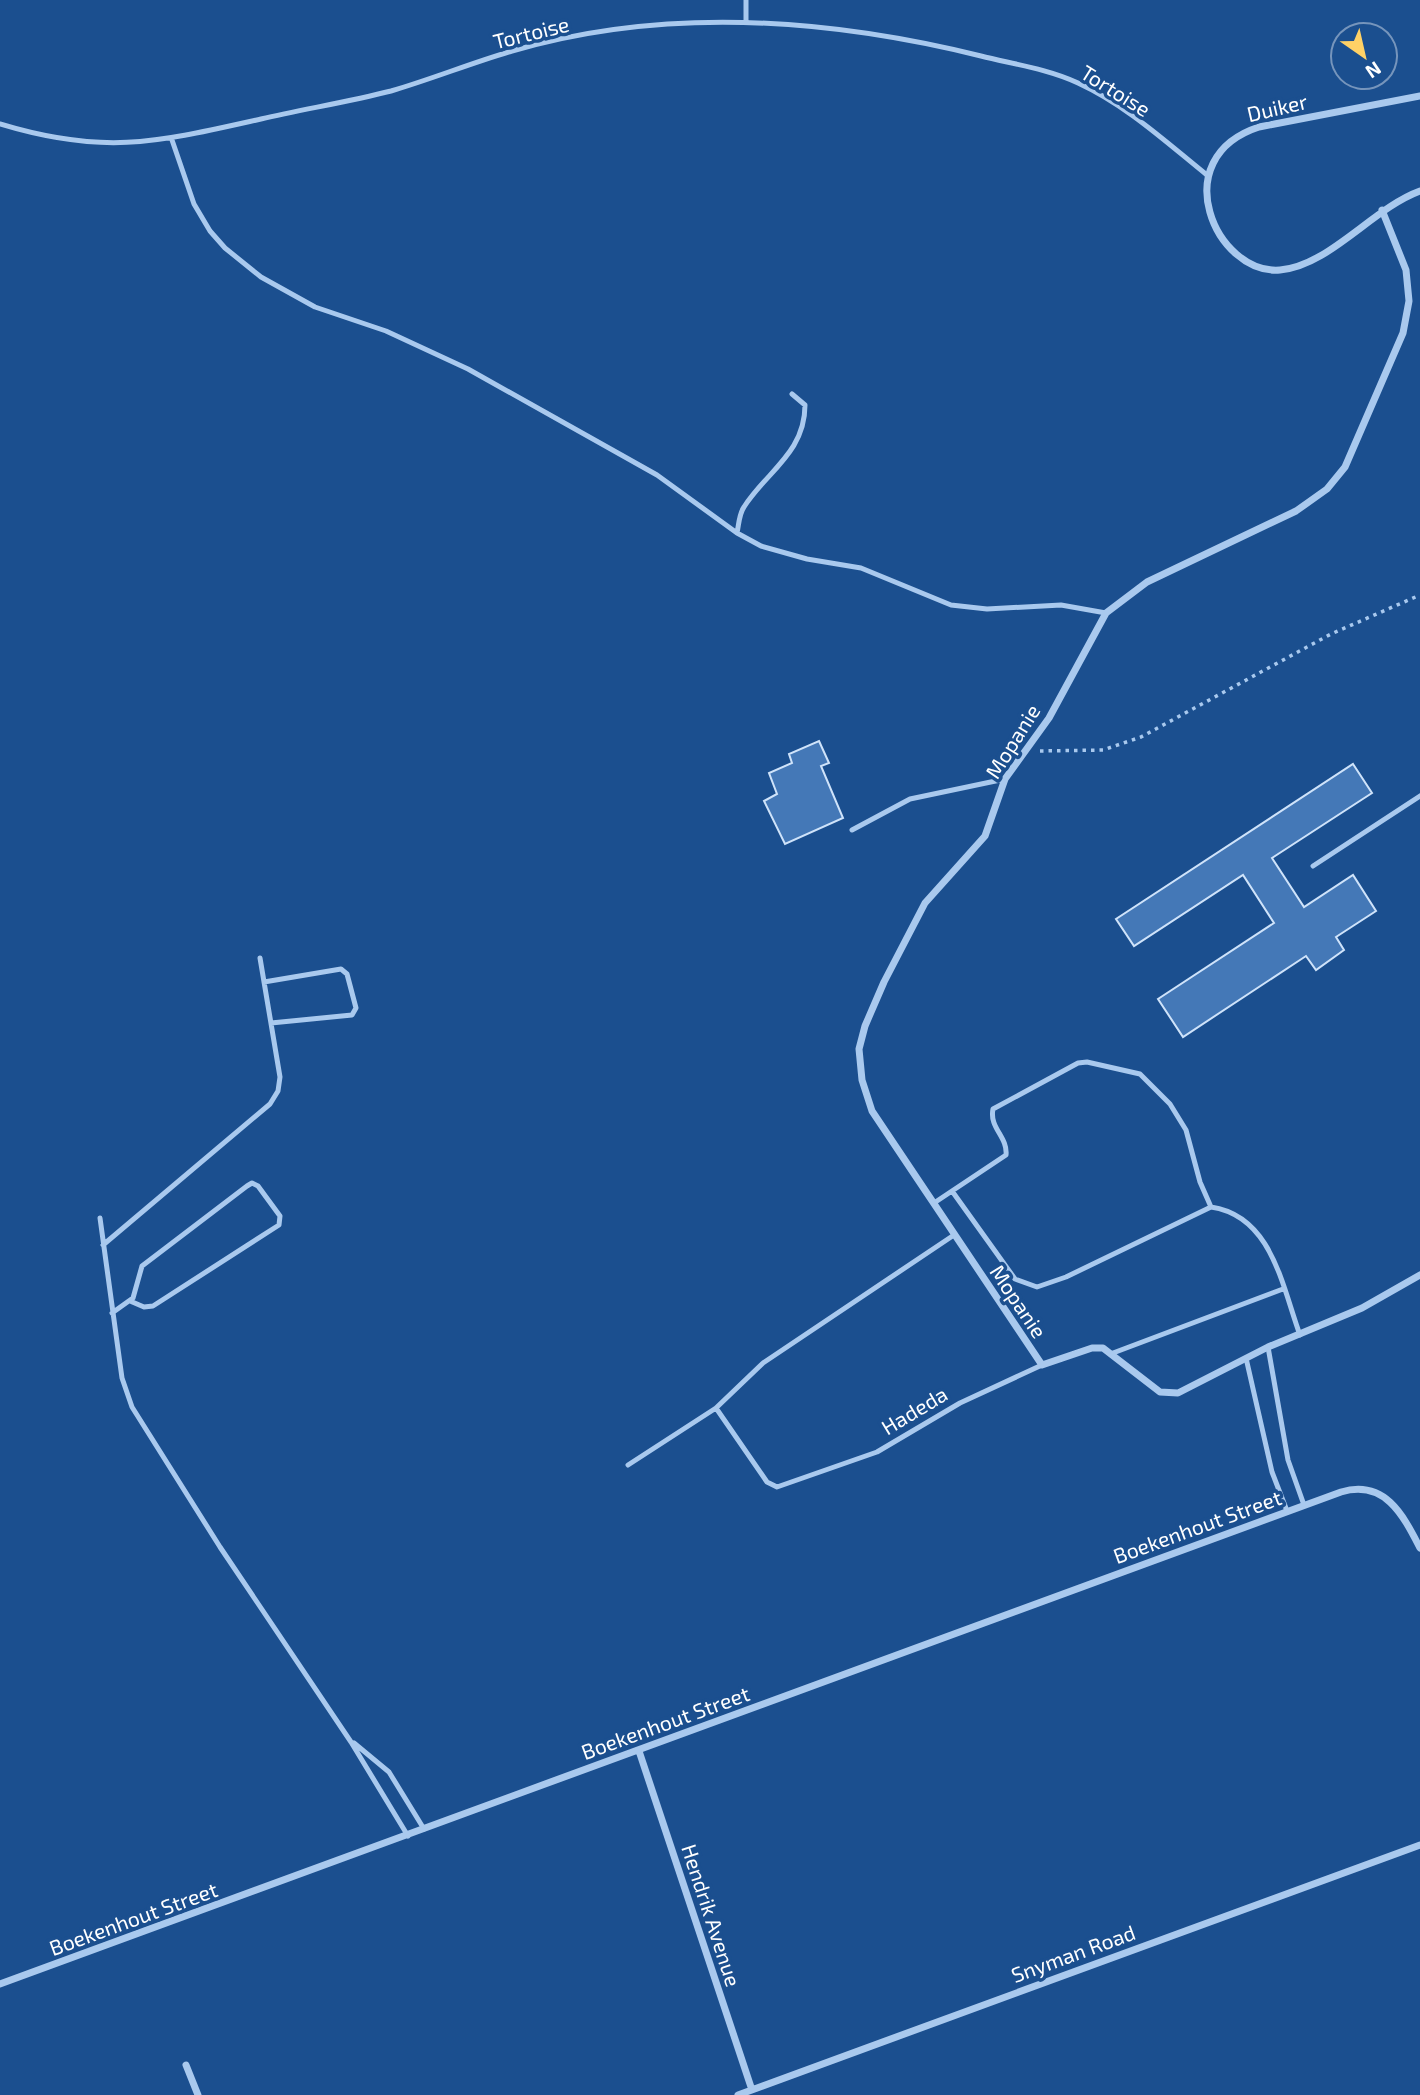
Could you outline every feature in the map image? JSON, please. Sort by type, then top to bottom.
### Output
[{"type":"street","name":"Duiker","points":[[1207,175],[1220,149],[1246,131],[1420,96]]},
{"type":"street","points":[[1207,175],[1209,208],[1219,230],[1244,260],[1267,269],[1283,270],[1303,264],[1382,210],[1420,191]]},
{"type":"street","name":"Mopanie","points":[[1042,1365],[872,1111],[860,1072],[859,1049],[869,1015],[917,915],[985,836],[1005,779],[1049,718],[1106,612],[1147,582],[1296,511],[1327,489],[1345,467],[1403,332],[1409,302],[1406,270],[1382,210]]},
{"type":"street","points":[[1113,1353],[1154,1388],[1170,1394],[1191,1388],[1246,1358],[1362,1308],[1420,1275]]},
{"type":"street","name":"Hadeda","points":[[1042,1365],[1092,1348],[1113,1353]]},
{"type":"street","name":"Boekenhout Street","points":[[0,1984],[1341,1492],[1368,1489],[1390,1500],[1406,1521],[1420,1548]]},
{"type":"street","name":"Hendrik Avenue","points":[[639,1751],[752,2090]]},
{"type":"street","name":"Snyman Road","points":[[738,2095],[1420,1845]]},
{"type":"street","points":[[186,2065],[198,2095]]},
{"type":"lane","points":[[746,0],[746,20]]},
{"type":"lane","name":"Tortoise","points":[[0,124],[70,142],[103,144],[172,140],[390,91],[509,52],[562,39],[687,23],[746,20],[884,34],[1065,77],[1115,103],[1207,175]]},
{"type":"lane","points":[[172,140],[194,204],[210,231],[225,248],[261,277],[315,307],[386,331],[468,369],[657,475],[737,533],[771,550],[877,573],[919,594],[951,605],[987,609],[1061,605],[1106,612]]},
{"type":"lane","points":[[737,533],[744,508],[784,463],[802,424],[805,405],[792,394]]},
{"type":"lane","points":[[852,830],[910,799],[1005,779]]},
{"type":"lane","points":[[1312,866],[1420,796]]},
{"type":"lane","points":[[103,1245],[270,1104],[278,1091],[280,1077],[260,958]]},
{"type":"lane","points":[[264,982],[341,969],[347,974],[356,1007],[352,1015],[271,1023]]},
{"type":"lane","points":[[934,1203],[1006,1155],[1005,1144],[993,1122],[993,1109],[1071,1065],[1087,1062],[1140,1074],[1170,1104],[1191,1142],[1200,1182],[1211,1207]]},
{"type":"lane","points":[[112,1313],[130,1301],[142,1266],[247,1186],[258,1186],[280,1216],[279,1224],[152,1306],[144,1307],[130,1301]]},
{"type":"lane","points":[[952,1191],[1014,1279],[1037,1287],[1059,1280],[1211,1207],[1224,1209],[1256,1230],[1266,1242],[1300,1335]]},
{"type":"lane","points":[[100,1218],[122,1378],[132,1407],[351,1742],[408,1836]]},
{"type":"lane","points":[[628,1465],[716,1408],[763,1363],[954,1235]]},
{"type":"lane","points":[[1113,1353],[1283,1289]]},
{"type":"lane","points":[[1268,1348],[1288,1460],[1304,1505]]},
{"type":"lane","points":[[1246,1358],[1270,1464],[1287,1511]]},
{"type":"lane","name":"Hadeda","points":[[716,1408],[767,1482],[777,1487],[877,1452],[960,1403],[1042,1365]]},
{"type":"lane","points":[[351,1742],[389,1772],[424,1829]]},
{"type":"path","points":[[1033,755],[1042,749],[1103,750],[1141,737],[1331,634],[1420,595]]},
{"type":"building","points":[[819,741],[829,763],[821,766],[843,818],[785,844],[764,801],[777,794],[769,773],[792,763],[789,754]]},
{"type":"building","points":[[1353,764],[1372,793],[1272,858],[1304,907],[1353,875],[1376,911],[1336,937],[1344,950],[1316,970],[1306,956],[1183,1037],[1158,999],[1274,923],[1243,875],[1134,946],[1116,919]]}]
